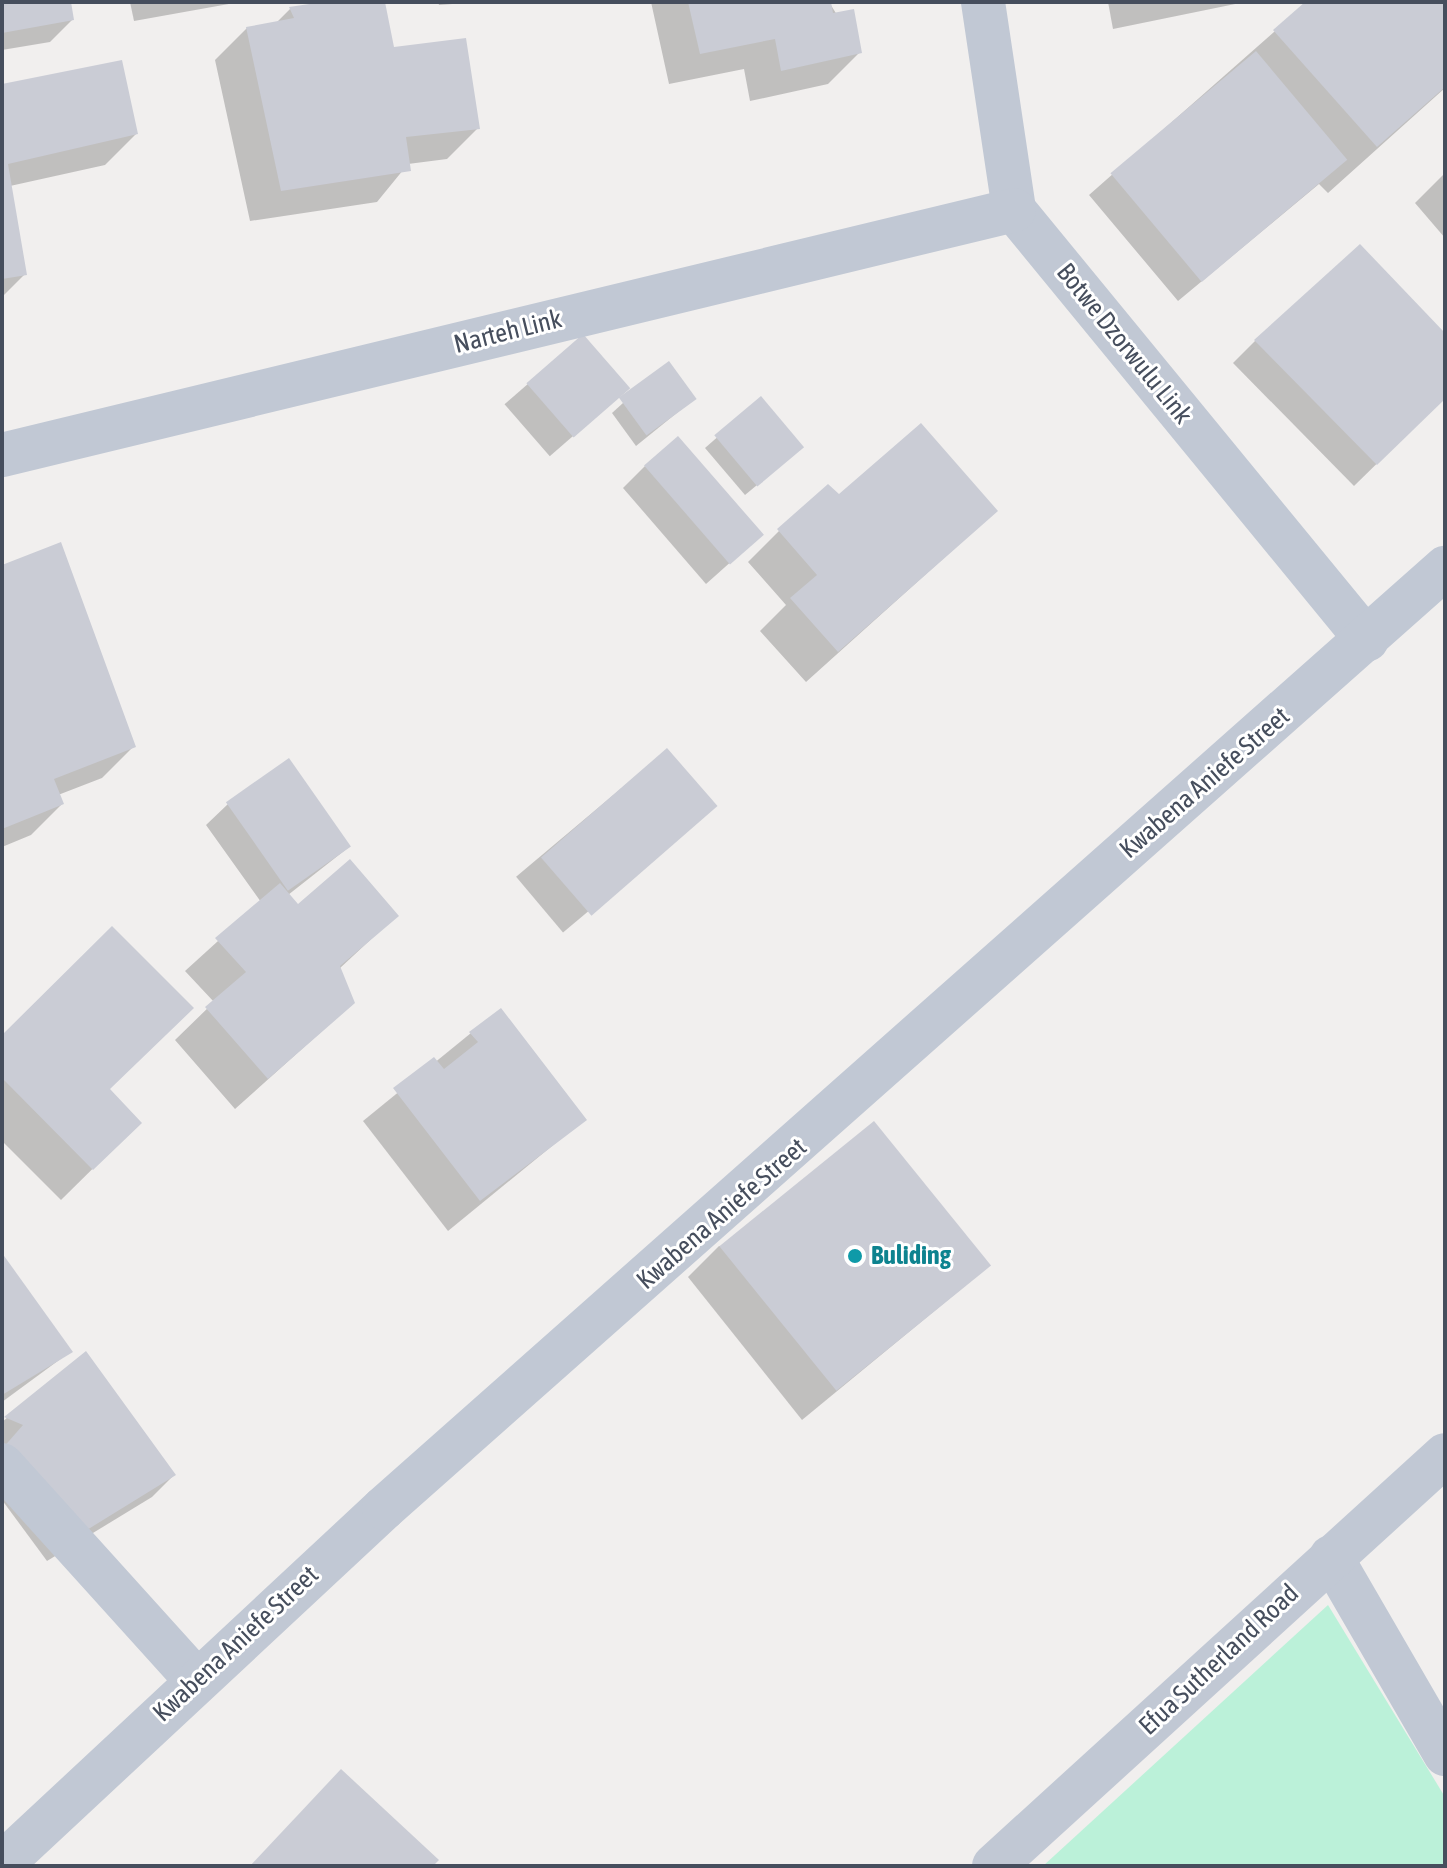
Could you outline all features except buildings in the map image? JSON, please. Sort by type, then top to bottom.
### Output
[{"type":"street","points":[[983,2],[1014,210]]},
{"type":"street","name":"Narteh Link","points":[[2,455],[1014,210]]},
{"type":"street","name":"Botwe Dzorwulu Link","points":[[1014,210],[1367,640]]},
{"type":"street","name":"Kwabena Aniefe Street","points":[[2,1864],[196,1680],[1445,568]]},
{"type":"street","name":"Efua Sutherland Road","points":[[994,1866],[1445,1455]]},
{"type":"street","points":[[2,1465],[196,1680]]},
{"type":"street","points":[[1331,1557],[1445,1754]]},
{"type":"green space","points":[[1328,1605],[1445,1797],[1445,1866],[1043,1866]]},
{"type":"place","name":"Buliding","points":[[855,1256]]}]
